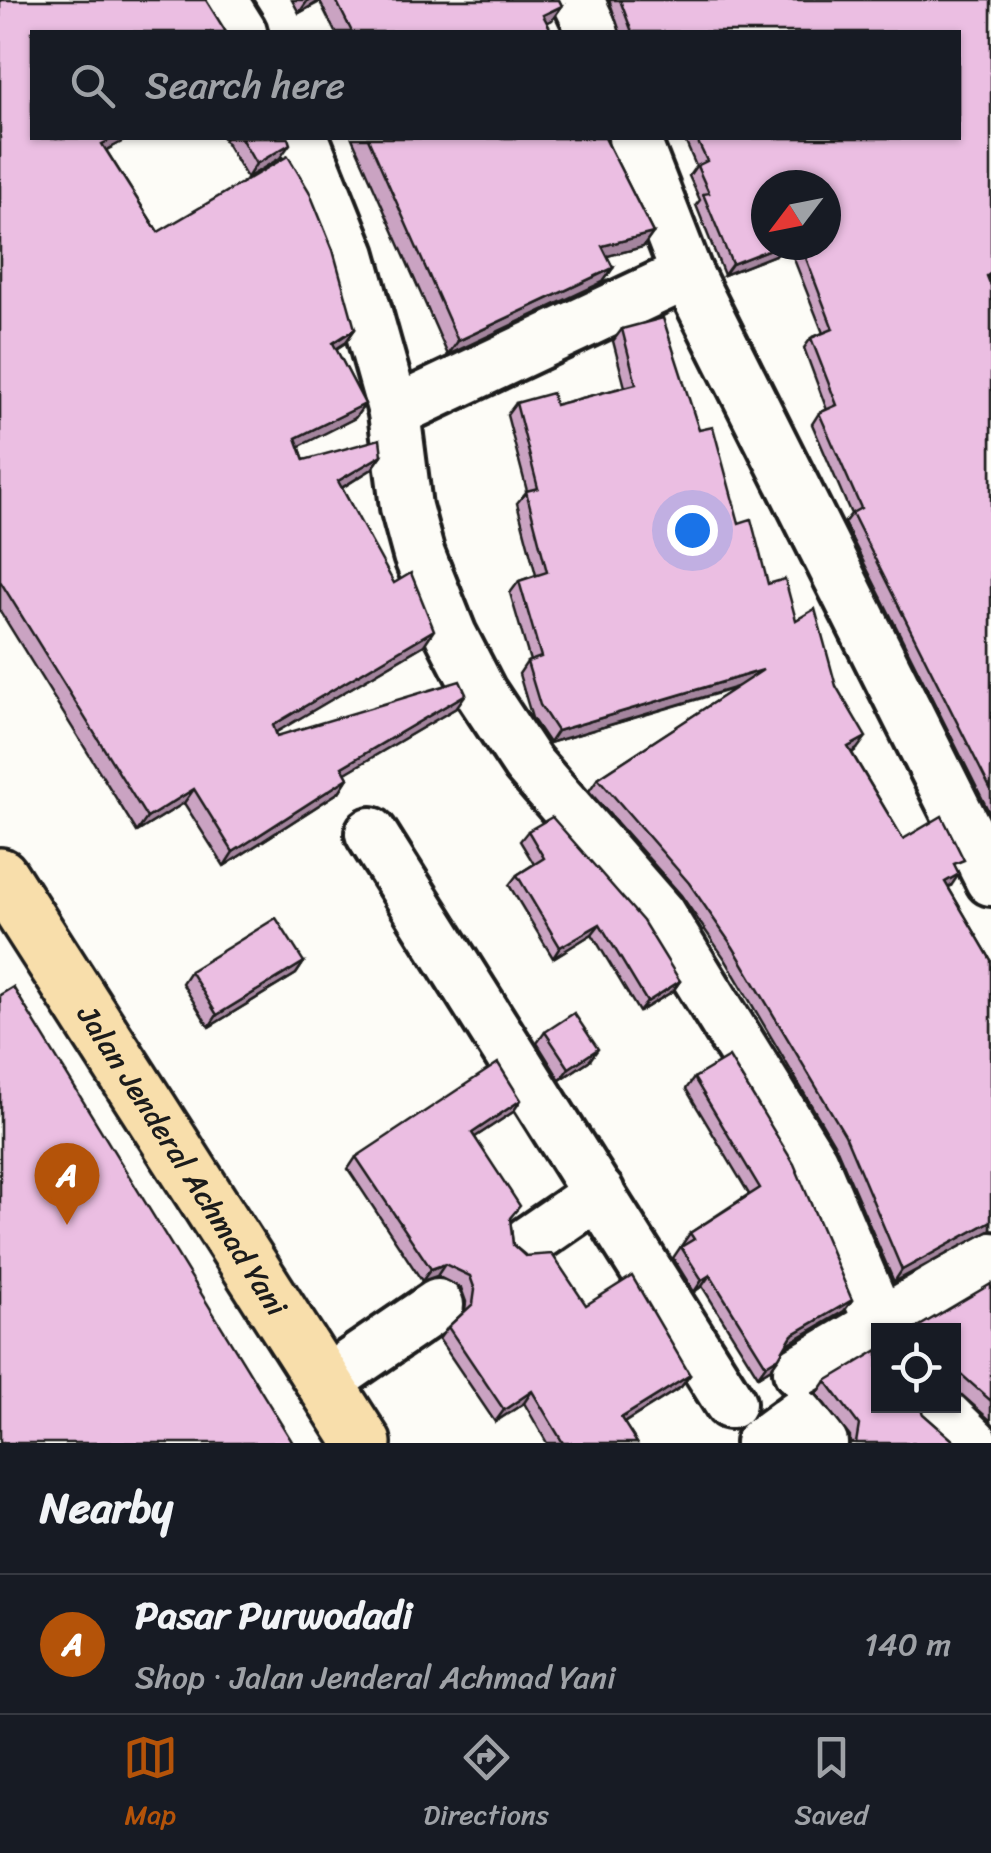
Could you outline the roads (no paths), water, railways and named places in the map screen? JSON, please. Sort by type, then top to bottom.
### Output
[{"type":"main road","name":"Jalan Jenderal Achmad Yani","points":[[0,876],[363,1443]]},
{"type":"street","points":[[221,0],[240,30]]},
{"type":"street","points":[[578,0],[591,30]]},
{"type":"street","points":[[305,140],[350,256],[394,412],[406,507],[420,556],[451,634],[481,693],[528,764],[659,914],[812,1162],[880,1323]]},
{"type":"street","points":[[635,140],[687,274],[991,880]]},
{"type":"street","points":[[394,412],[687,274]]},
{"type":"street","points":[[371,833],[730,1403]]},
{"type":"street","points":[[528,1242],[599,1193]]},
{"type":"street","points":[[884,1323],[991,1258]]},
{"type":"street","points":[[324,1383],[438,1305]]},
{"type":"street","points":[[799,1371],[871,1331]]},
{"type":"street","points":[[942,1413],[973,1443]]},
{"type":"street","points":[[761,1443],[799,1415],[822,1443]]},
{"type":"place","name":"Pasar Purwodadi","points":[[67,1225]]}]
